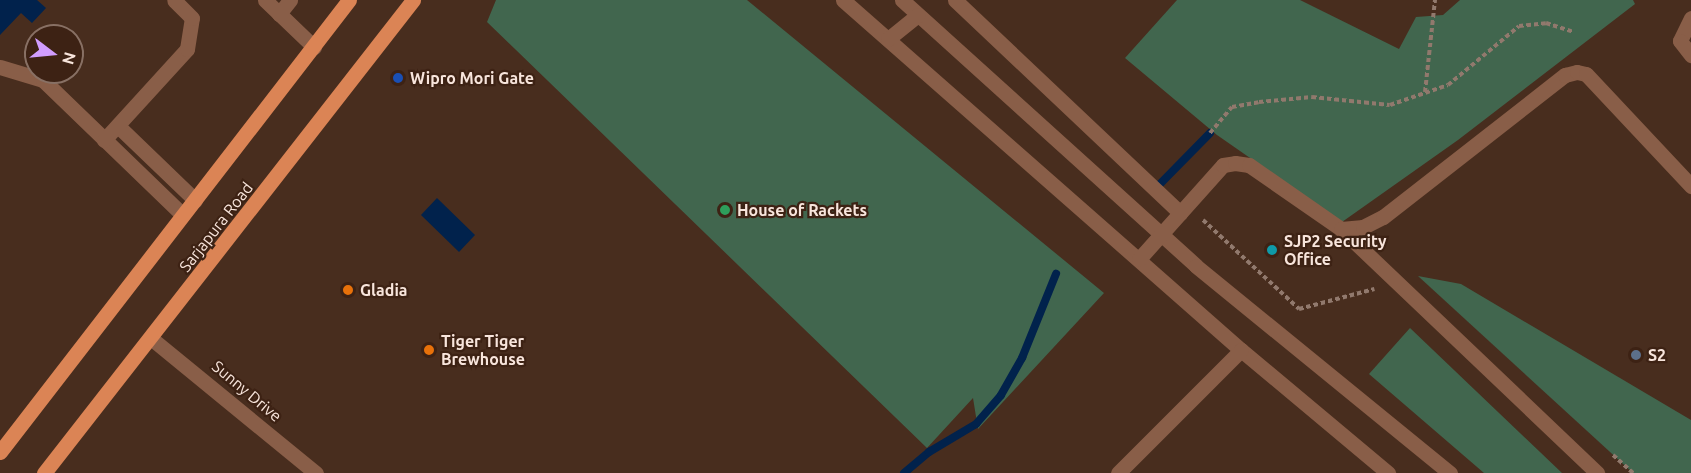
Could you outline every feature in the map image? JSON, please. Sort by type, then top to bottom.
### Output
[{"type":"main road","name":"Sarjapura Road","points":[[0,452],[349,0]]},
{"type":"main road","name":"Sarjapura Road","points":[[44,473],[152,339],[412,0]]},
{"type":"street","points":[[104,140],[187,49],[192,18],[174,0]]},
{"type":"street","points":[[265,0],[314,47]]},
{"type":"street","points":[[279,14],[290,0]]},
{"type":"street","points":[[843,0],[1241,350],[1388,473]]},
{"type":"street","points":[[902,0],[1175,248],[1450,473]]},
{"type":"street","points":[[955,0],[1180,213]]},
{"type":"street","points":[[888,39],[918,15]]},
{"type":"street","points":[[1691,18],[1680,41],[1691,55]]},
{"type":"street","points":[[0,67],[42,80],[183,215]]},
{"type":"street","points":[[1341,229],[1363,227],[1383,217],[1566,75],[1577,72],[1586,74],[1691,186]]},
{"type":"street","points":[[118,126],[195,200]]},
{"type":"street","points":[[1139,259],[1223,165],[1235,163],[1249,165],[1341,229],[1395,283],[1597,473]]},
{"type":"street","name":"Sunny Drive","points":[[152,339],[316,473]]},
{"type":"street","points":[[1118,473],[1241,350]]},
{"type":"path","points":[[1425,93],[1435,0]]},
{"type":"path","points":[[1210,133],[1232,107],[1258,102],[1312,96],[1390,105],[1448,85],[1519,26],[1546,23],[1573,32]]},
{"type":"path","points":[[1175,248],[1200,217],[1299,309],[1395,283]]},
{"type":"path","points":[[1607,449],[1633,473]]},
{"type":"green space","points":[[496,0],[747,0],[1104,293],[978,429],[973,398],[927,448],[487,22]]},
{"type":"green space","points":[[1177,0],[1300,0],[1399,49],[1416,17],[1443,15],[1460,0],[1633,0],[1635,4],[1458,140],[1342,222],[1217,135],[1125,58]]},
{"type":"green space","points":[[1418,276],[1461,284],[1691,420],[1691,473],[1633,473]]},
{"type":"green space","points":[[1410,328],[1562,473],[1484,473],[1369,374]]},
{"type":"water","points":[[0,0],[37,0],[46,8],[32,23],[21,13],[0,35]]},
{"type":"water","points":[[437,198],[475,235],[459,252],[421,215]]},
{"type":"waterway","points":[[1156,188],[1210,133]]},
{"type":"waterway","points":[[904,473],[929,452],[976,424],[1001,395],[1022,358],[1056,274]]},
{"type":"place","name":"Wipro Mori Gate","points":[[398,78]]},
{"type":"place","name":"House of Rackets","points":[[725,210]]},
{"type":"place","name":"SJP2 Security Office","points":[[1272,250]]},
{"type":"place","name":"Gladia","points":[[348,290]]},
{"type":"place","name":"Tiger Tiger Brewhouse","points":[[429,350]]},
{"type":"place","name":"S2","points":[[1636,355]]}]
